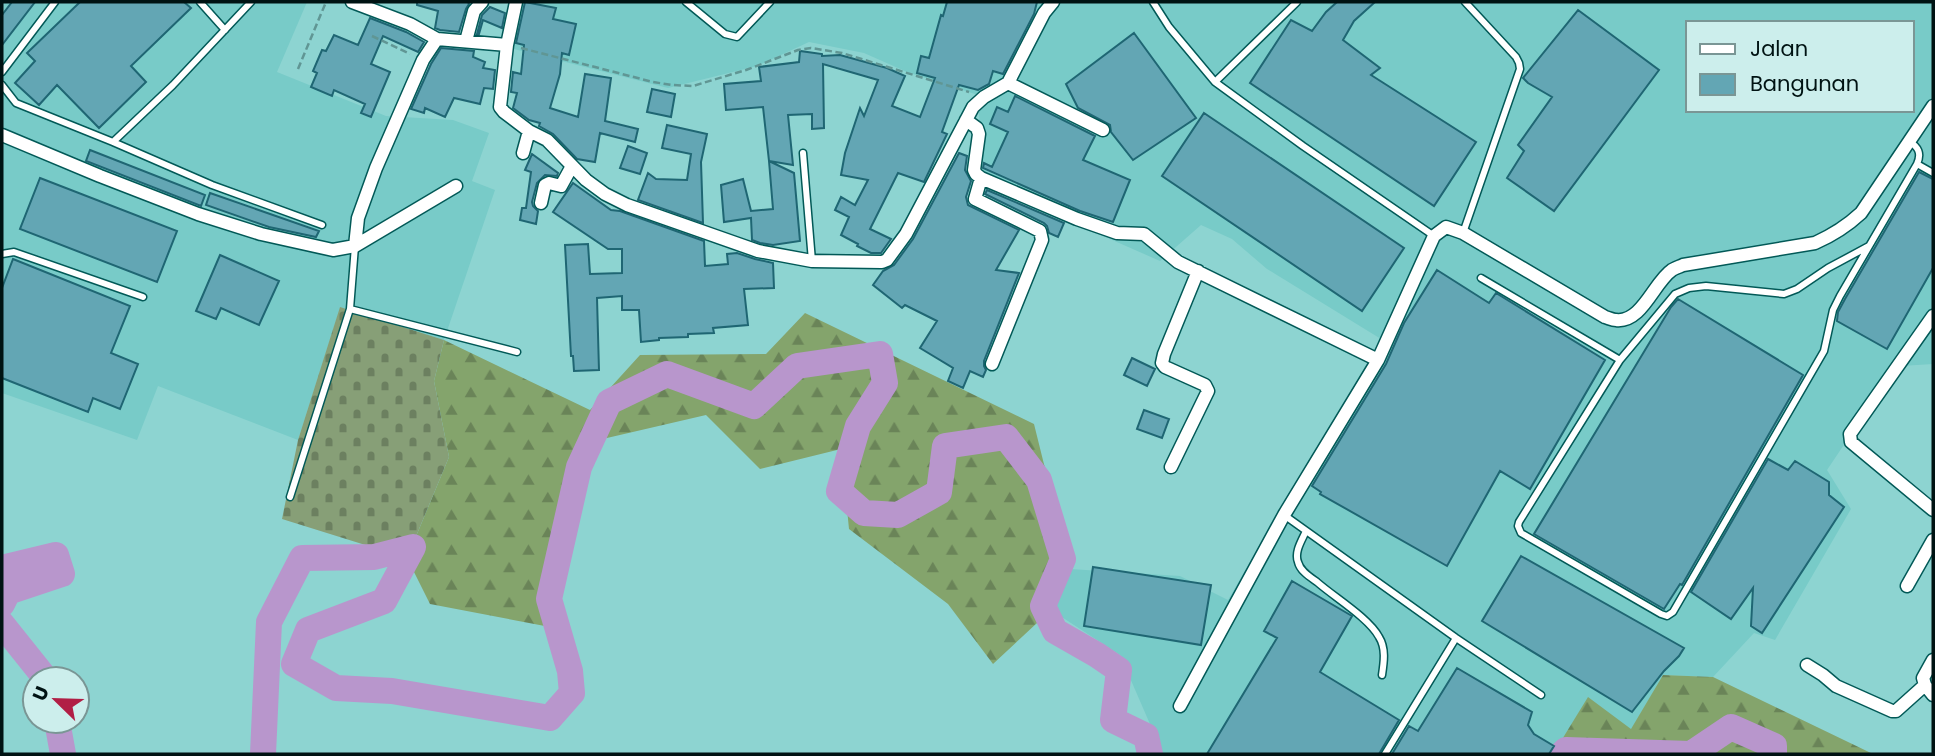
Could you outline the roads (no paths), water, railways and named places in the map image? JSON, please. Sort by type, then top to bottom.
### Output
[{"type":"street","points":[[352,2],[385,8],[437,39],[507,45]]},
{"type":"street","points":[[466,41],[474,11],[482,2]]},
{"type":"street","points":[[516,2],[507,45],[500,107],[504,112],[529,131],[547,140],[605,194],[627,205],[758,251],[812,261],[885,261],[906,234],[978,101],[1008,83],[1044,13],[1053,2]]},
{"type":"street","points":[[355,246],[358,218],[372,181],[423,60],[437,39]]},
{"type":"street","points":[[1008,83],[1103,130]]},
{"type":"street","points":[[1180,706],[1284,515],[1378,360],[1434,236],[1446,228],[1463,233],[1605,317],[1618,321],[1632,317],[1665,276],[1683,265],[1815,243],[1848,225],[1861,213],[1933,106]]},
{"type":"street","points":[[966,120],[978,131],[974,170],[981,178],[1117,233],[1144,234],[1178,262],[1378,360]]},
{"type":"street","points":[[523,153],[529,131]]},
{"type":"street","points":[[2,135],[198,214],[261,234],[333,250],[355,246],[456,186]]},
{"type":"street","points":[[541,203],[546,184],[561,186],[572,166]]},
{"type":"street","points":[[981,178],[975,199],[1042,234],[1042,240],[992,364]]},
{"type":"street","points":[[1171,467],[1208,391],[1205,385],[1169,369],[1162,363],[1198,271]]},
{"type":"street","points":[[1933,316],[1850,434],[1853,444],[1933,510]]},
{"type":"street","points":[[1907,586],[1933,540]]},
{"type":"street","points":[[1807,665],[1836,686],[1896,711],[1929,690],[1923,681],[1924,674],[1933,660]]},
{"type":"lane","points":[[2,72],[55,2]]},
{"type":"lane","points":[[200,2],[225,30]]},
{"type":"lane","points":[[113,142],[173,85],[251,2]]},
{"type":"lane","points":[[686,2],[725,34],[737,37],[770,2]]},
{"type":"lane","points":[[1153,2],[1169,27],[1215,82],[1434,236]]},
{"type":"lane","points":[[1215,82],[1297,2]]},
{"type":"lane","points":[[1463,233],[1520,69],[1516,57],[1465,2]]},
{"type":"lane","points":[[2,85],[16,103],[212,186],[321,225]]},
{"type":"lane","points":[[1869,246],[1784,294],[1706,286],[1689,288],[1675,294],[1620,360],[1518,526],[1521,533],[1661,614],[1673,612],[1824,351],[1833,310],[1920,159],[1915,145],[1909,141]]},
{"type":"lane","points":[[803,153],[812,261]]},
{"type":"lane","points":[[1917,164],[1933,173]]},
{"type":"lane","points":[[290,497],[350,309],[355,246]]},
{"type":"lane","points":[[2,254],[14,252],[143,297]]},
{"type":"lane","points":[[1481,278],[1620,360]]},
{"type":"lane","points":[[350,309],[517,352]]},
{"type":"lane","points":[[1284,515],[1541,695]]},
{"type":"lane","points":[[1306,531],[1298,550],[1298,564],[1379,636],[1383,646],[1382,674]]},
{"type":"lane","points":[[1385,754],[1456,638]]},
{"type":"waterway","points":[[263,754],[269,622],[302,558],[374,557],[413,547],[384,601],[308,630],[294,664],[336,688],[392,691],[550,718],[572,693],[570,671],[549,599],[579,467],[609,402],[667,374],[754,406],[797,366],[880,354],[885,383],[858,426],[839,491],[864,513],[898,515],[939,492],[945,446],[1006,437],[1039,480],[1063,559],[1043,606],[1055,631],[1119,670],[1113,720],[1146,736],[1150,754]]},
{"type":"waterway","points":[[2,568],[56,555],[62,574],[8,592],[2,604]]},
{"type":"waterway","points":[[2,624],[35,665]]},
{"type":"waterway","points":[[1562,754],[1566,750],[1691,754],[1731,727],[1774,746],[1774,754]]},
{"type":"waterway","points":[[60,735],[63,754]]}]
